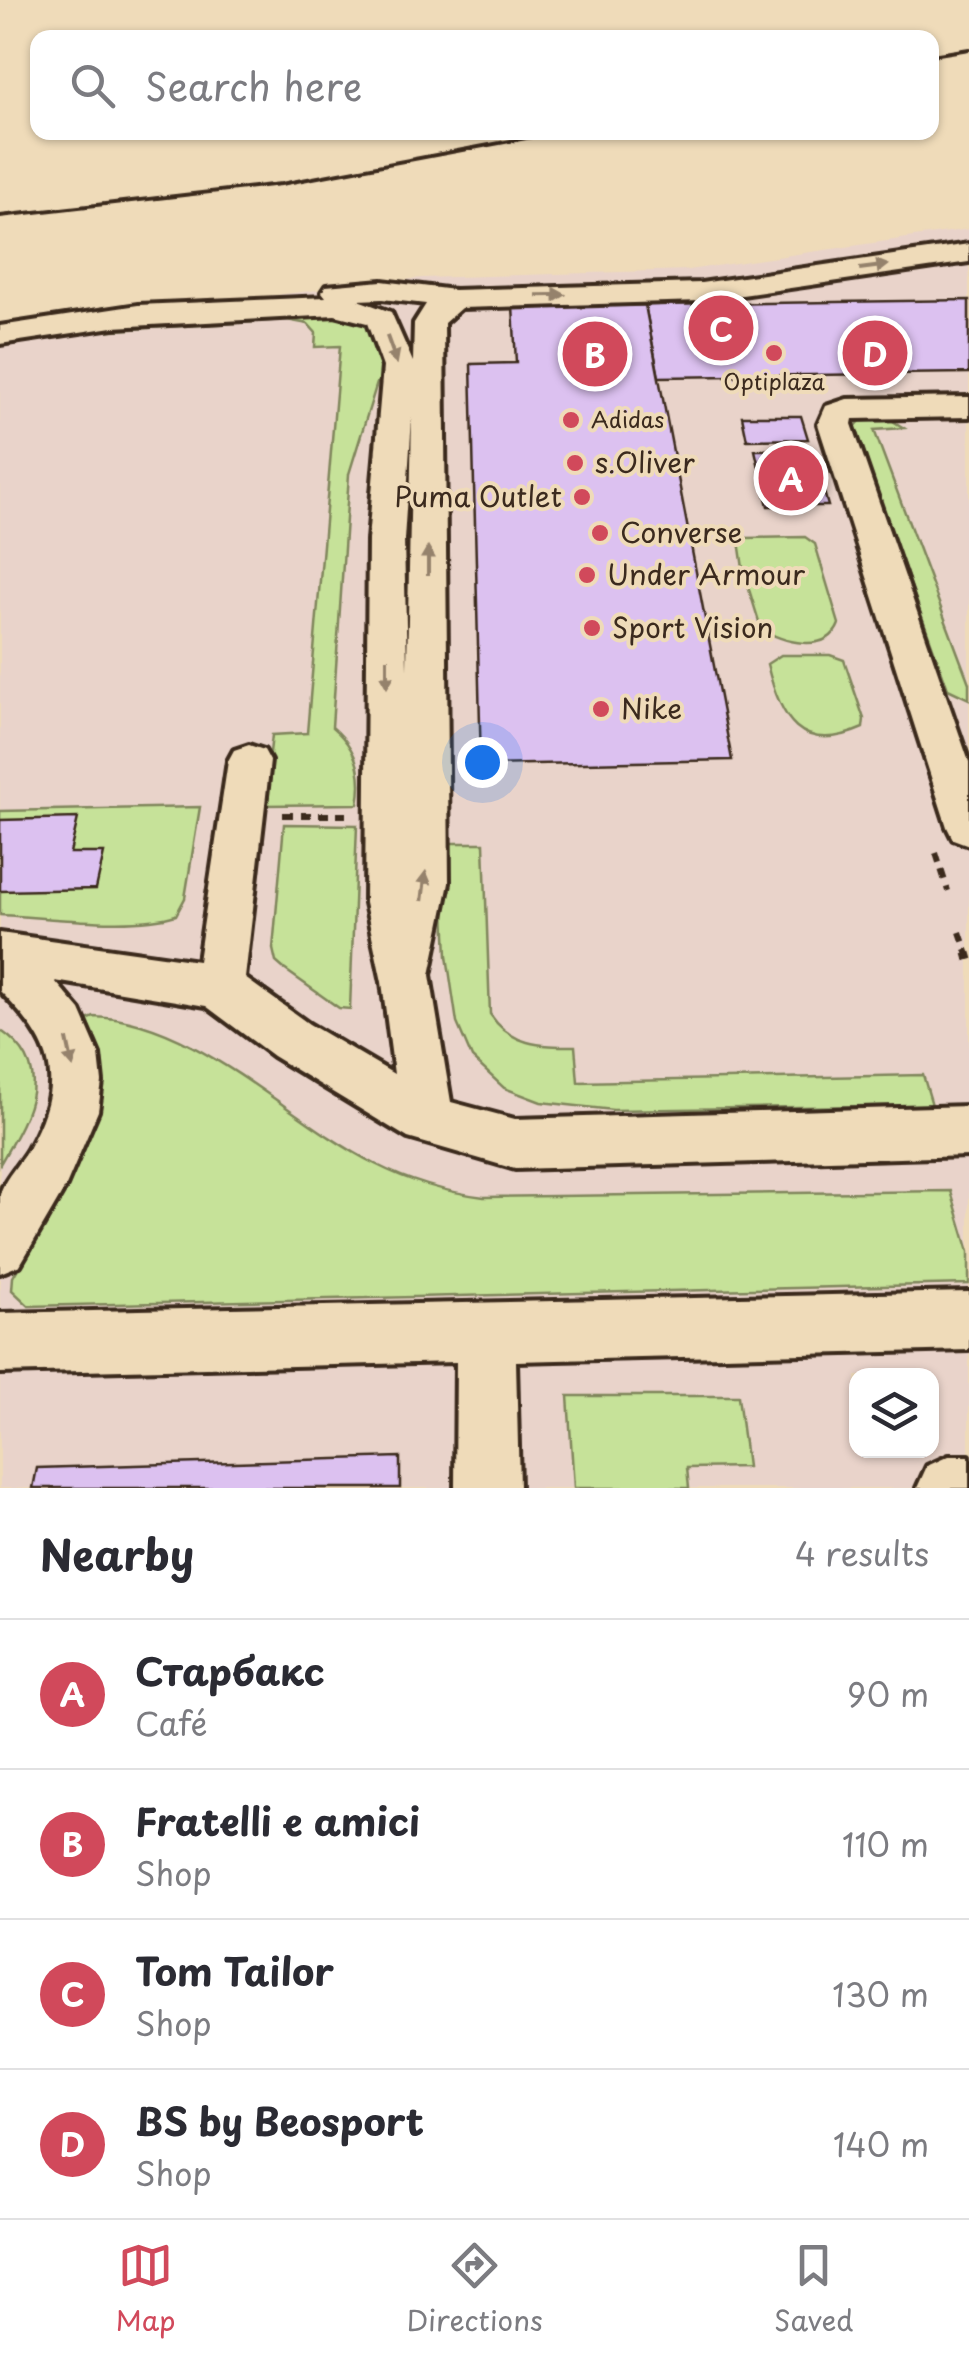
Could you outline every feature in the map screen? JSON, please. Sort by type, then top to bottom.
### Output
[{"type":"lane","points":[[0,335],[320,292],[382,290],[454,300],[701,292],[969,253]]},
{"type":"lane","points":[[407,982],[426,883],[429,323],[435,312],[454,300]]},
{"type":"lane","points":[[110,318],[335,306],[365,310],[380,318],[399,366],[386,540],[388,904],[407,982],[427,1121]]},
{"type":"lane","points":[[969,406],[848,408],[838,414],[836,424],[952,720],[969,827]]},
{"type":"lane","points":[[220,987],[249,761]]},
{"type":"lane","points":[[5,968],[88,965],[220,987],[290,1040],[427,1121],[514,1144],[969,1131]]},
{"type":"lane","points":[[0,1245],[71,1116],[74,1088],[74,1058],[65,1030],[5,968]]},
{"type":"lane","points":[[0,1343],[969,1322]]},
{"type":"lane","points":[[486,1334],[487,1488]]},
{"type":"lane","points":[[948,1488],[969,1488]]},
{"type":"path","points":[[271,815],[350,816]]},
{"type":"path","points":[[932,838],[948,892]]},
{"type":"path","points":[[960,932],[969,960]]},
{"type":"shaded area","points":[[969,229],[969,1488],[0,1488],[0,327],[422,278],[688,270]]},
{"type":"green space","points":[[321,312],[348,317],[371,328],[389,384],[377,383],[349,474],[332,727],[352,752],[359,772],[360,793],[358,804],[264,805],[272,735],[307,733],[340,346],[315,347],[316,333],[308,324],[287,320],[25,335]]},
{"type":"green space","points":[[888,418],[904,428],[874,430],[969,683],[969,699],[948,689],[854,428],[862,419]]},
{"type":"green space","points":[[805,537],[815,544],[839,624],[825,639],[803,643],[780,638],[761,628],[747,583],[755,581],[754,572],[743,568],[739,541]]},
{"type":"green space","points":[[781,655],[830,655],[844,660],[864,719],[863,728],[823,737],[796,727],[779,701],[767,664]]},
{"type":"green space","points":[[200,807],[185,898],[176,915],[114,922],[0,915],[0,811]]},
{"type":"green space","points":[[284,824],[357,825],[350,1009],[339,1008],[276,962],[273,949]]},
{"type":"green space","points":[[442,843],[484,843],[490,1014],[507,1032],[527,1042],[575,1046],[578,1082],[923,1075],[932,1105],[613,1110],[541,1102],[504,1088],[472,1058],[457,1023],[447,956]]},
{"type":"green space","points":[[94,1017],[132,1022],[169,1035],[205,1053],[375,1164],[455,1192],[484,1197],[951,1191],[969,1252],[969,1284],[29,1306],[12,1290],[13,1277],[67,1186],[94,1120],[100,1086],[96,1053],[82,1022]]},
{"type":"green space","points":[[0,1030],[18,1045],[33,1077],[27,1111],[0,1164]]},
{"type":"green space","points":[[568,1396],[738,1396],[747,1467],[687,1468],[689,1488],[574,1488]]},
{"type":"building","points":[[969,300],[969,373],[659,377],[645,305]]},
{"type":"building","points":[[645,305],[732,760],[481,765],[471,364],[516,363],[513,306]]},
{"type":"building","points":[[742,416],[801,416],[808,439],[747,440]]},
{"type":"building","points":[[812,449],[828,506],[768,506],[755,450]]},
{"type":"building","points":[[78,818],[70,853],[104,853],[96,889],[0,891],[0,820]]},
{"type":"building","points":[[400,1457],[400,1488],[33,1488],[37,1468]]},
{"type":"railway","points":[[939,54],[969,49]]},
{"type":"railway","points":[[0,216],[281,184],[515,140]]},
{"type":"place","name":"Tom Tailor","points":[[721,328]]},
{"type":"place","name":"Optiplaza","points":[[774,353]]},
{"type":"place","name":"BS by Beosport","points":[[875,353]]},
{"type":"place","name":"Fratelli e amici","points":[[595,354]]},
{"type":"place","name":"Adidas","points":[[571,420]]},
{"type":"place","name":"s.Oliver","points":[[575,463]]},
{"type":"place","name":"Старбакс","points":[[791,478]]},
{"type":"place","name":"Puma Outlet","points":[[582,497]]},
{"type":"place","name":"Converse","points":[[600,533]]},
{"type":"place","name":"Under Armour","points":[[587,575]]},
{"type":"place","name":"Sport Vision","points":[[592,628]]},
{"type":"place","name":"Nike","points":[[601,709]]}]
